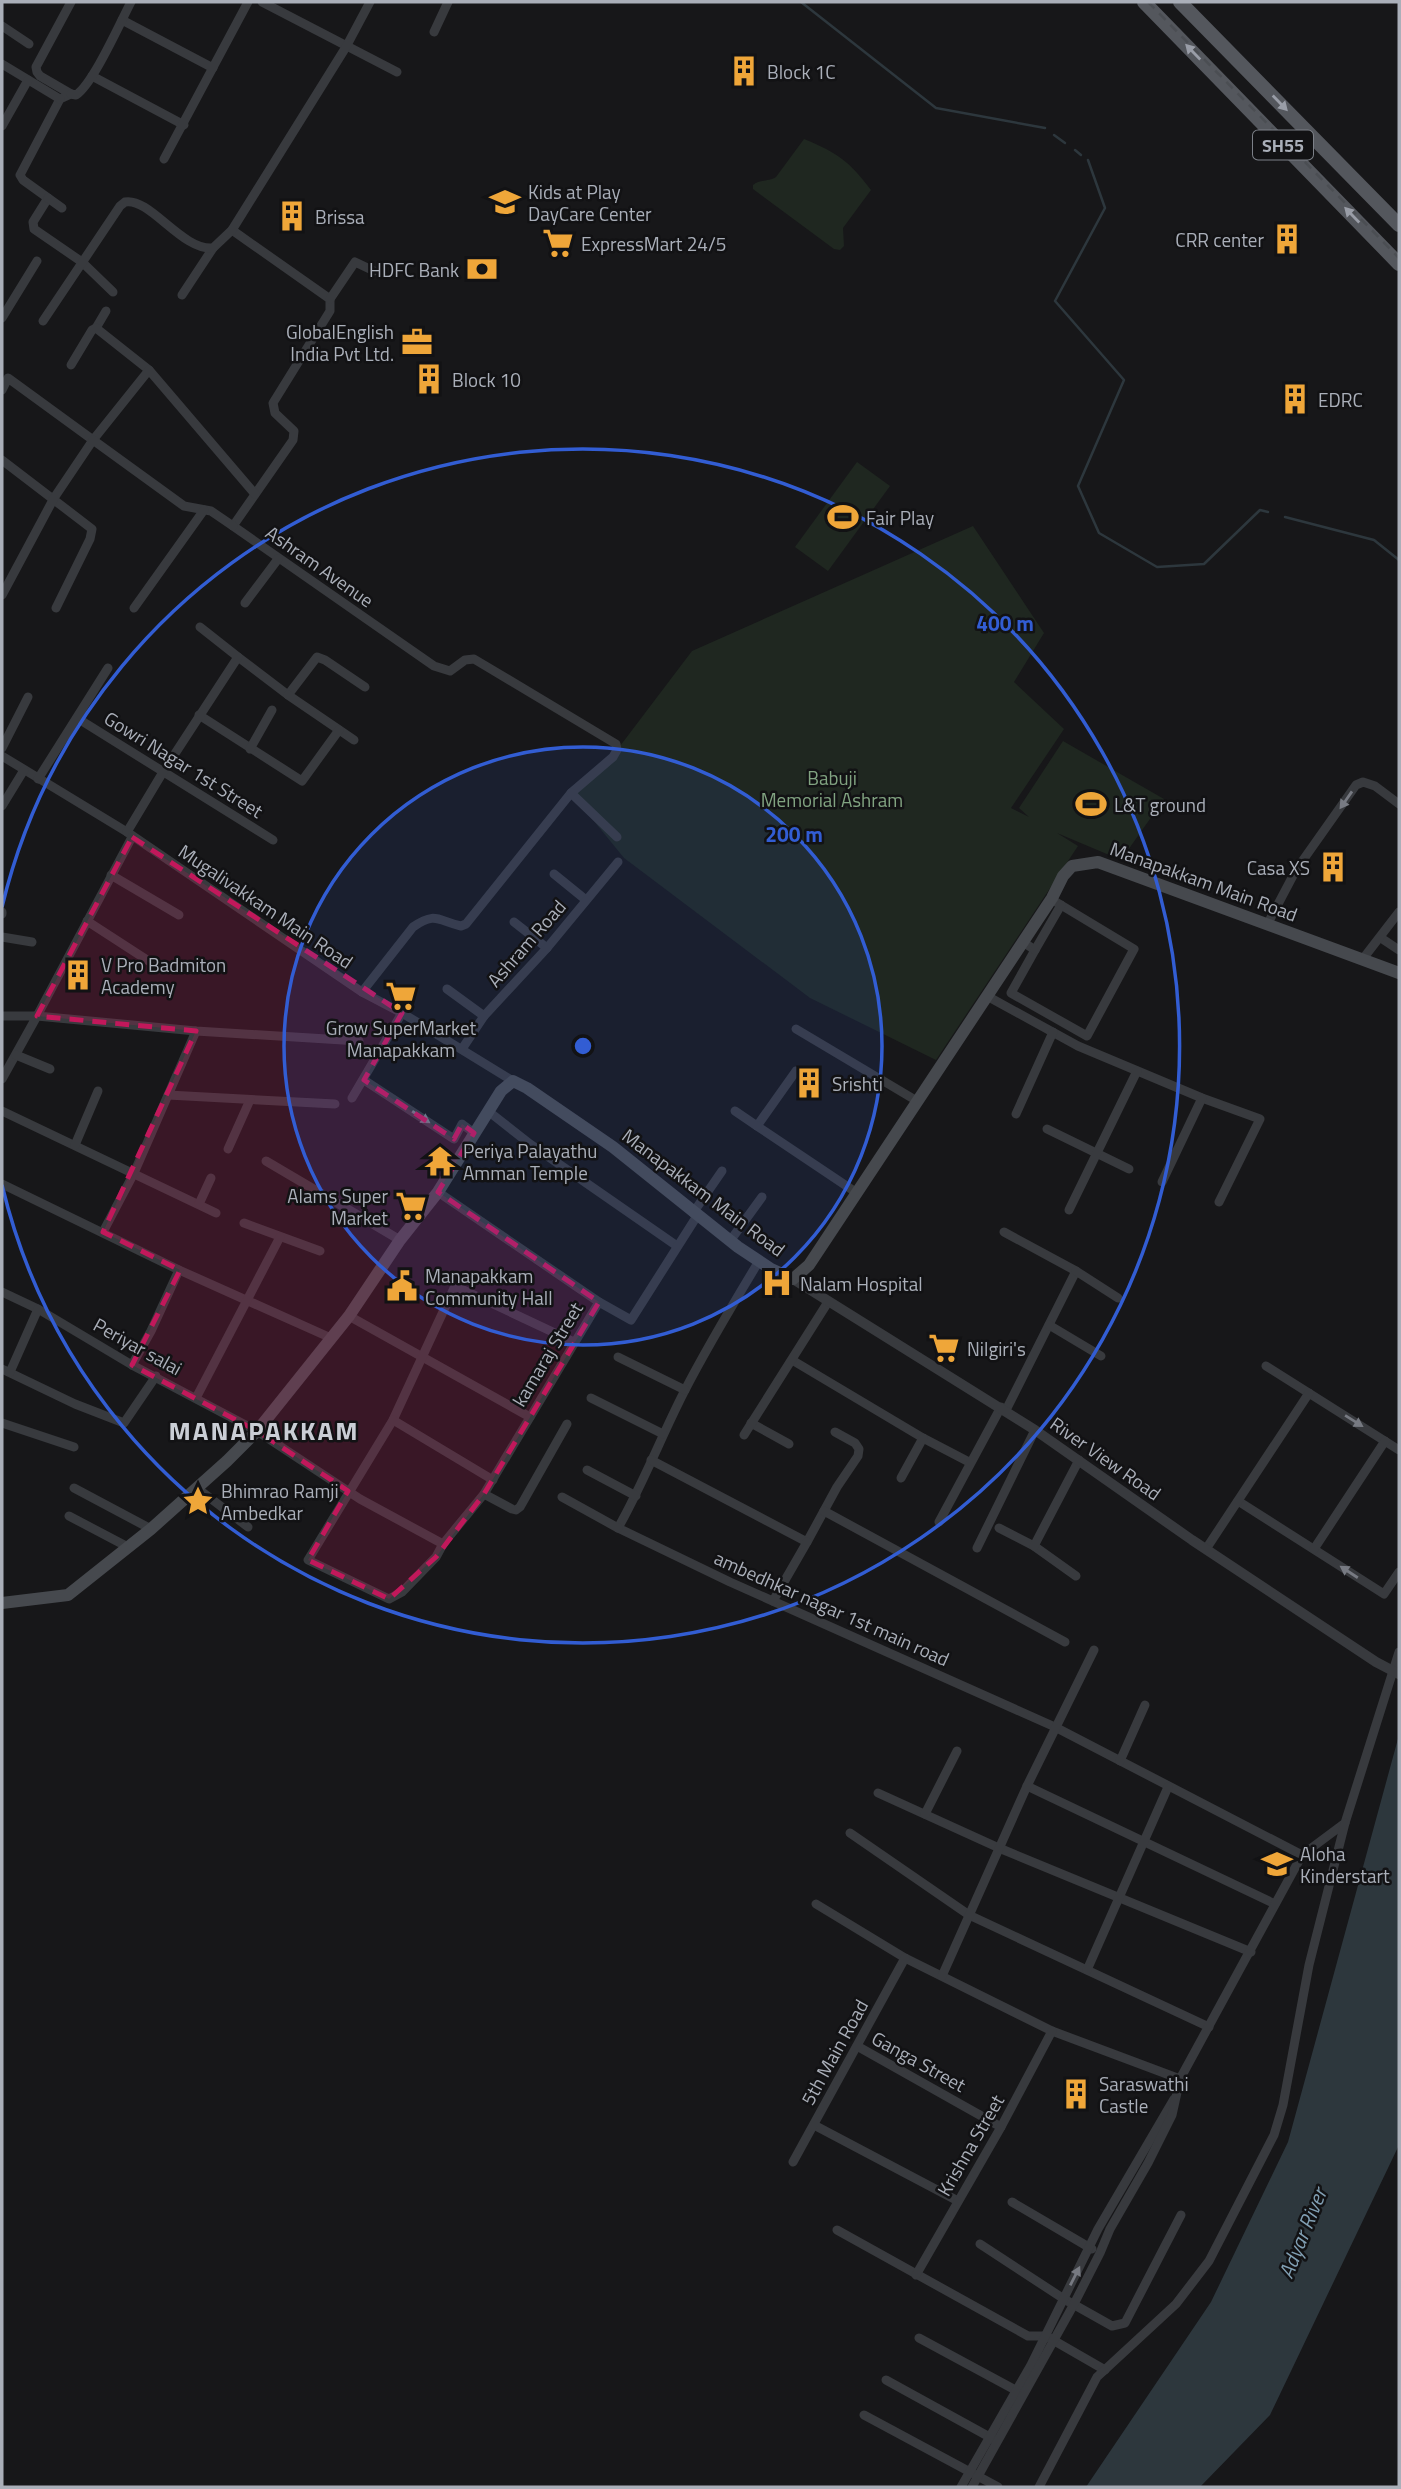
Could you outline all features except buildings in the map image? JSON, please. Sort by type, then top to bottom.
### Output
[{"type":"main road","name":"SH55","points":[[1144,2],[1399,264]]},
{"type":"main road","name":"SH55","points":[[1180,2],[1399,225]]},
{"type":"main road","name":"Manapakkam Main Road","points":[[513,1081],[613,1147],[730,1241],[771,1269],[793,1279],[810,1265],[1023,942],[1056,902],[1063,876],[1072,866],[1098,862],[1399,974]]},
{"type":"main road","points":[[2,1603],[68,1595],[126,1546],[151,1529],[257,1431],[349,1315],[400,1240],[438,1192],[501,1091],[513,1081]]},
{"type":"street","points":[[71,2],[36,67],[40,76],[76,95],[81,93],[92,76],[131,2]]},
{"type":"street","points":[[164,159],[248,2]]},
{"type":"street","points":[[262,2],[397,72]]},
{"type":"street","points":[[181,295],[214,248],[232,230],[346,47],[370,2]]},
{"type":"street","points":[[434,32],[449,2]]},
{"type":"street","points":[[122,20],[213,68]]},
{"type":"street","points":[[2,26],[29,44]]},
{"type":"street","points":[[2,64],[60,99]]},
{"type":"street","points":[[92,76],[184,125]]},
{"type":"street","points":[[2,126],[28,80]]},
{"type":"street","points":[[62,208],[20,176],[60,99],[71,94]]},
{"type":"street","points":[[48,198],[33,222],[34,229],[82,262],[113,292]]},
{"type":"street","points":[[43,321],[120,206],[131,201],[137,202],[198,247],[214,248]]},
{"type":"street","points":[[232,230],[330,299]]},
{"type":"street","points":[[2,318],[37,261]]},
{"type":"street","points":[[233,526],[293,440],[294,431],[275,413],[273,403],[330,311],[330,299],[355,262],[374,271]]},
{"type":"street","points":[[71,365],[106,311]]},
{"type":"street","points":[[96,328],[149,370],[255,494]]},
{"type":"street","points":[[2,595],[54,498],[93,440],[149,370]]},
{"type":"street","points":[[2,390],[5,376]]},
{"type":"street","name":"Ashram Avenue","points":[[5,376],[184,506],[218,514],[278,559],[434,666],[450,671],[465,660],[474,659],[616,744],[617,751],[571,793]]},
{"type":"street","points":[[2,460],[92,529],[56,608]]},
{"type":"street","points":[[134,608],[204,510]]},
{"type":"street","points":[[244,603],[278,559]]},
{"type":"street","points":[[200,627],[288,695],[354,740]]},
{"type":"street","points":[[2,1079],[163,772],[238,657]]},
{"type":"street","points":[[288,695],[317,657],[365,687]]},
{"type":"street","points":[[38,779],[108,668]]},
{"type":"street","points":[[2,748],[28,697]]},
{"type":"street","points":[[250,749],[272,710]]},
{"type":"street","points":[[199,715],[302,781],[339,730]]},
{"type":"street","name":"Gowri Nagar 1st Street","points":[[77,718],[273,840]]},
{"type":"street","name":"Mugalivakkam Main Road","points":[[2,756],[129,835],[362,992],[402,1013],[513,1081]]},
{"type":"street","points":[[2,806],[24,770]]},
{"type":"street","points":[[1267,925],[1296,870],[1356,785],[1363,782],[1375,786],[1399,804]]},
{"type":"street","points":[[362,992],[413,927],[424,919],[439,918],[461,926],[466,924],[571,793],[617,837]]},
{"type":"street","name":"Ashram Road","points":[[462,1049],[484,1016],[547,948],[618,862]]},
{"type":"street","points":[[554,874],[586,900]]},
{"type":"street","points":[[111,875],[179,915]]},
{"type":"street","points":[[1056,902],[1134,949],[1087,1036],[1011,993],[1035,950],[1056,902]]},
{"type":"street","points":[[1365,961],[1399,912]]},
{"type":"street","points":[[1365,961],[1399,920]]},
{"type":"street","points":[[87,921],[161,969]]},
{"type":"street","points":[[514,922],[547,948]]},
{"type":"street","points":[[2,937],[32,942]]},
{"type":"street","points":[[1384,940],[1399,950]]},
{"type":"street","points":[[1023,942],[1035,950]]},
{"type":"street","points":[[447,989],[484,1016]]},
{"type":"street","points":[[988,996],[1078,1046],[1202,1098],[1260,1119],[1219,1202]]},
{"type":"street","points":[[352,1098],[402,1013]]},
{"type":"street","points":[[2,1016],[37,1016],[196,1031],[359,1041]]},
{"type":"street","points":[[796,1028],[917,1101]]},
{"type":"street","points":[[103,1232],[134,1173],[196,1031]]},
{"type":"street","points":[[1016,1114],[1053,1032]]},
{"type":"street","points":[[16,1055],[50,1069]]},
{"type":"street","points":[[757,1126],[796,1071]]},
{"type":"street","points":[[1069,1210],[1137,1071]]},
{"type":"street","points":[[364,1080],[454,1139],[462,1124],[474,1133]]},
{"type":"street","points":[[75,1145],[98,1091]]},
{"type":"street","points":[[168,1095],[335,1104]]},
{"type":"street","points":[[1162,1182],[1202,1098]]},
{"type":"street","points":[[228,1149],[250,1100]]},
{"type":"street","points":[[2,1111],[216,1213]]},
{"type":"street","points":[[488,1111],[530,1144],[677,1246]]},
{"type":"street","points":[[735,1111],[857,1193]]},
{"type":"street","points":[[1047,1129],[1129,1169]]},
{"type":"street","points":[[266,1161],[400,1240]]},
{"type":"street","name":"kamaraj Street","points":[[348,1491],[308,1560],[389,1599],[402,1592],[436,1557],[443,1544],[484,1494],[599,1302],[631,1320],[722,1171]]},
{"type":"street","points":[[199,1204],[211,1178]]},
{"type":"street","points":[[2,1184],[179,1270],[331,1338]]},
{"type":"street","points":[[438,1192],[599,1302]]},
{"type":"street","points":[[730,1241],[762,1197]]},
{"type":"street","points":[[244,1223],[320,1251]]},
{"type":"street","points":[[1003,1232],[1076,1271],[1118,1298]]},
{"type":"street","points":[[196,1398],[280,1237]]},
{"type":"street","points":[[618,1528],[636,1496],[685,1390],[759,1261]]},
{"type":"street","points":[[132,1365],[179,1270]]},
{"type":"street","points":[[939,1522],[969,1462],[1003,1409],[1076,1271]]},
{"type":"street","name":"River View Road","points":[[793,1279],[1003,1409],[1206,1549],[1396,1673]]},
{"type":"street","points":[[348,1491],[393,1420],[455,1286],[573,1342]]},
{"type":"street","name":"Periyar salai","points":[[2,1292],[38,1309],[132,1365],[257,1431],[348,1491],[443,1544]]},
{"type":"street","points":[[744,1435],[828,1301]]},
{"type":"street","points":[[38,1309],[6,1370],[75,1404],[124,1423],[156,1376]]},
{"type":"street","points":[[349,1315],[530,1417]]},
{"type":"street","points":[[1049,1325],[1101,1356]]},
{"type":"street","points":[[618,1357],[685,1390]]},
{"type":"street","points":[[792,1360],[923,1438],[969,1462]]},
{"type":"street","points":[[1266,1366],[1399,1450]]},
{"type":"street","points":[[1206,1549],[1309,1392]]},
{"type":"street","points":[[591,1398],[663,1434]]},
{"type":"street","points":[[393,1420],[493,1480]]},
{"type":"street","points":[[2,1423],[74,1447]]},
{"type":"street","points":[[751,1423],[789,1444]]},
{"type":"street","points":[[484,1494],[512,1509],[520,1507],[568,1424]]},
{"type":"street","points":[[977,1548],[1035,1430]]},
{"type":"street","points":[[773,1601],[858,1456],[859,1449],[855,1443],[835,1432]]},
{"type":"street","points":[[901,1478],[923,1438]]},
{"type":"street","points":[[1314,1549],[1385,1441]]},
{"type":"street","points":[[651,1460],[807,1542]]},
{"type":"street","points":[[1034,1546],[1079,1460]]},
{"type":"street","points":[[587,1470],[636,1496]]},
{"type":"street","points":[[74,1488],[151,1529]]},
{"type":"street","points":[[197,1488],[248,1527]]},
{"type":"street","name":"ambedhkar nagar 1st main road","points":[[562,1497],[618,1528],[773,1601],[1055,1727],[1302,1855]]},
{"type":"street","points":[[1238,1501],[1384,1594],[1399,1572]]},
{"type":"street","points":[[824,1511],[1065,1642]]},
{"type":"street","points":[[69,1516],[126,1546]]},
{"type":"street","points":[[999,1528],[1034,1546],[1076,1576]]},
{"type":"street","points":[[942,1976],[1027,1786],[1094,1650]]},
{"type":"street","points":[[1039,2487],[1097,2377],[1176,2304],[1209,2261],[1274,2135],[1283,2105],[1310,1965],[1345,1823],[1396,1673],[1399,1651]]},
{"type":"street","points":[[1120,1761],[1144,1705]]},
{"type":"street","points":[[925,1815],[957,1751]]},
{"type":"street","points":[[1027,1786],[1275,1904]]},
{"type":"street","points":[[1087,1970],[1168,1787]]},
{"type":"street","points":[[878,1793],[999,1847],[1251,1952]]},
{"type":"street","points":[[1050,2338],[1064,2299],[1089,2248],[1172,2115],[1180,2079],[1302,1855],[1345,1823]]},
{"type":"street","points":[[850,1833],[969,1915],[1209,2027]]},
{"type":"street","points":[[816,1904],[905,1958],[1052,2031],[1180,2079]]},
{"type":"street","name":"5th Main Road","points":[[793,2162],[905,1958]]},
{"type":"street","name":"Krishna Street","points":[[916,2275],[1001,2127],[1052,2031]]},
{"type":"street","name":"Ganga Street","points":[[856,2046],[1001,2127]]},
{"type":"street","points":[[814,2124],[958,2202]]},
{"type":"street","points":[[961,2487],[974,2474],[1050,2338],[1073,2304],[1134,2179]]},
{"type":"street","points":[[1012,2202],[1100,2253]]},
{"type":"street","points":[[980,2244],[1064,2299],[1112,2326],[1125,2323],[1181,2215]]},
{"type":"street","points":[[837,2230],[1028,2336],[1050,2338],[1105,2370]]},
{"type":"street","points":[[919,2338],[1020,2393]]},
{"type":"street","points":[[886,2380],[994,2439]]},
{"type":"street","points":[[864,2415],[998,2487]]},
{"type":"street","points":[[972,2487],[974,2474]]},
{"type":"highlighted area","points":[[132,837],[402,1013],[364,1080],[454,1139],[462,1124],[474,1133],[438,1192],[599,1302],[484,1494],[436,1557],[389,1599],[308,1560],[348,1491],[257,1431],[132,1365],[180,1270],[103,1232],[196,1031],[37,1016]]},
{"type":"green space","points":[[804,139],[842,159],[871,190],[843,228],[844,246],[840,250],[834,249],[753,189],[755,183],[776,177]]},
{"type":"green space","name":"Fair Play","points":[[857,462],[890,486],[828,571],[795,547]]},
{"type":"green space","name":"Babuji Memorial Ashram","points":[[973,526],[1044,633],[1014,682],[1064,729],[1011,808],[1029,817],[1019,808],[1063,741],[1164,799],[1121,860],[1057,833],[1078,846],[936,1060],[810,998],[624,858],[571,793],[617,750],[692,651]]},
{"type":"water","name":"Adyar River","points":[[1399,1735],[1399,2145],[1270,2415],[1200,2487],[1086,2487],[1211,2302],[1288,2142]]},
{"type":"waterway","points":[[801,2],[936,108],[1045,128]]},
{"type":"waterway","points":[[1054,135],[1065,143]]},
{"type":"waterway","points":[[1075,150],[1081,155]]},
{"type":"waterway","points":[[1088,160],[1105,208],[1055,301],[1124,380],[1078,486],[1099,533],[1157,567],[1204,564],[1260,510],[1268,512]]},
{"type":"waterway","points":[[1285,517],[1374,540],[1399,560]]},
{"type":"railway","points":[[1148,2],[1399,258]]},
{"type":"place","name":"Block 1C","points":[[744,71]]},
{"type":"place","name":"Kids at Play DayCare Center","points":[[505,202]]},
{"type":"place","name":"Brissa","points":[[292,216]]},
{"type":"place","name":"CRR center","points":[[1287,239]]},
{"type":"place","name":"ExpressMart 24/5","points":[[558,243]]},
{"type":"place","name":"HDFC Bank","points":[[482,269]]},
{"type":"place","name":"GlobalEnglish India Pvt Ltd.","points":[[417,342]]},
{"type":"place","name":"Block 10","points":[[429,379]]},
{"type":"place","name":"EDRC","points":[[1295,399]]},
{"type":"place","name":"Fair Play","points":[[843,517]]},
{"type":"place","name":"L&T ground","points":[[1091,804]]},
{"type":"place","name":"Casa XS","points":[[1333,867]]},
{"type":"place","name":"V Pro Badmiton Academy","points":[[78,975]]},
{"type":"place","name":"Grow SuperMarket Manapakkam","points":[[401,996]]},
{"type":"place","name":"Srishti","points":[[809,1083]]},
{"type":"place","name":"Periya Palayathu Amman Temple","points":[[440,1161]]},
{"type":"place","name":"Alams Super Market","points":[[411,1206]]},
{"type":"place","name":"Nalam Hospital","points":[[777,1283]]},
{"type":"place","name":"Manapakkam Community Hall","points":[[402,1286]]},
{"type":"place","name":"Nilgiri's","points":[[944,1348]]},
{"type":"place","name":"Bhimrao Ramji Ambedkar","points":[[198,1501]]},
{"type":"place","name":"Aloha Kinderstart","points":[[1277,1864]]},
{"type":"place","name":"Saraswathi Castle","points":[[1076,2094]]},
{"type":"district","name":"MANAPAKKAM","points":[[264,1430]]}]
